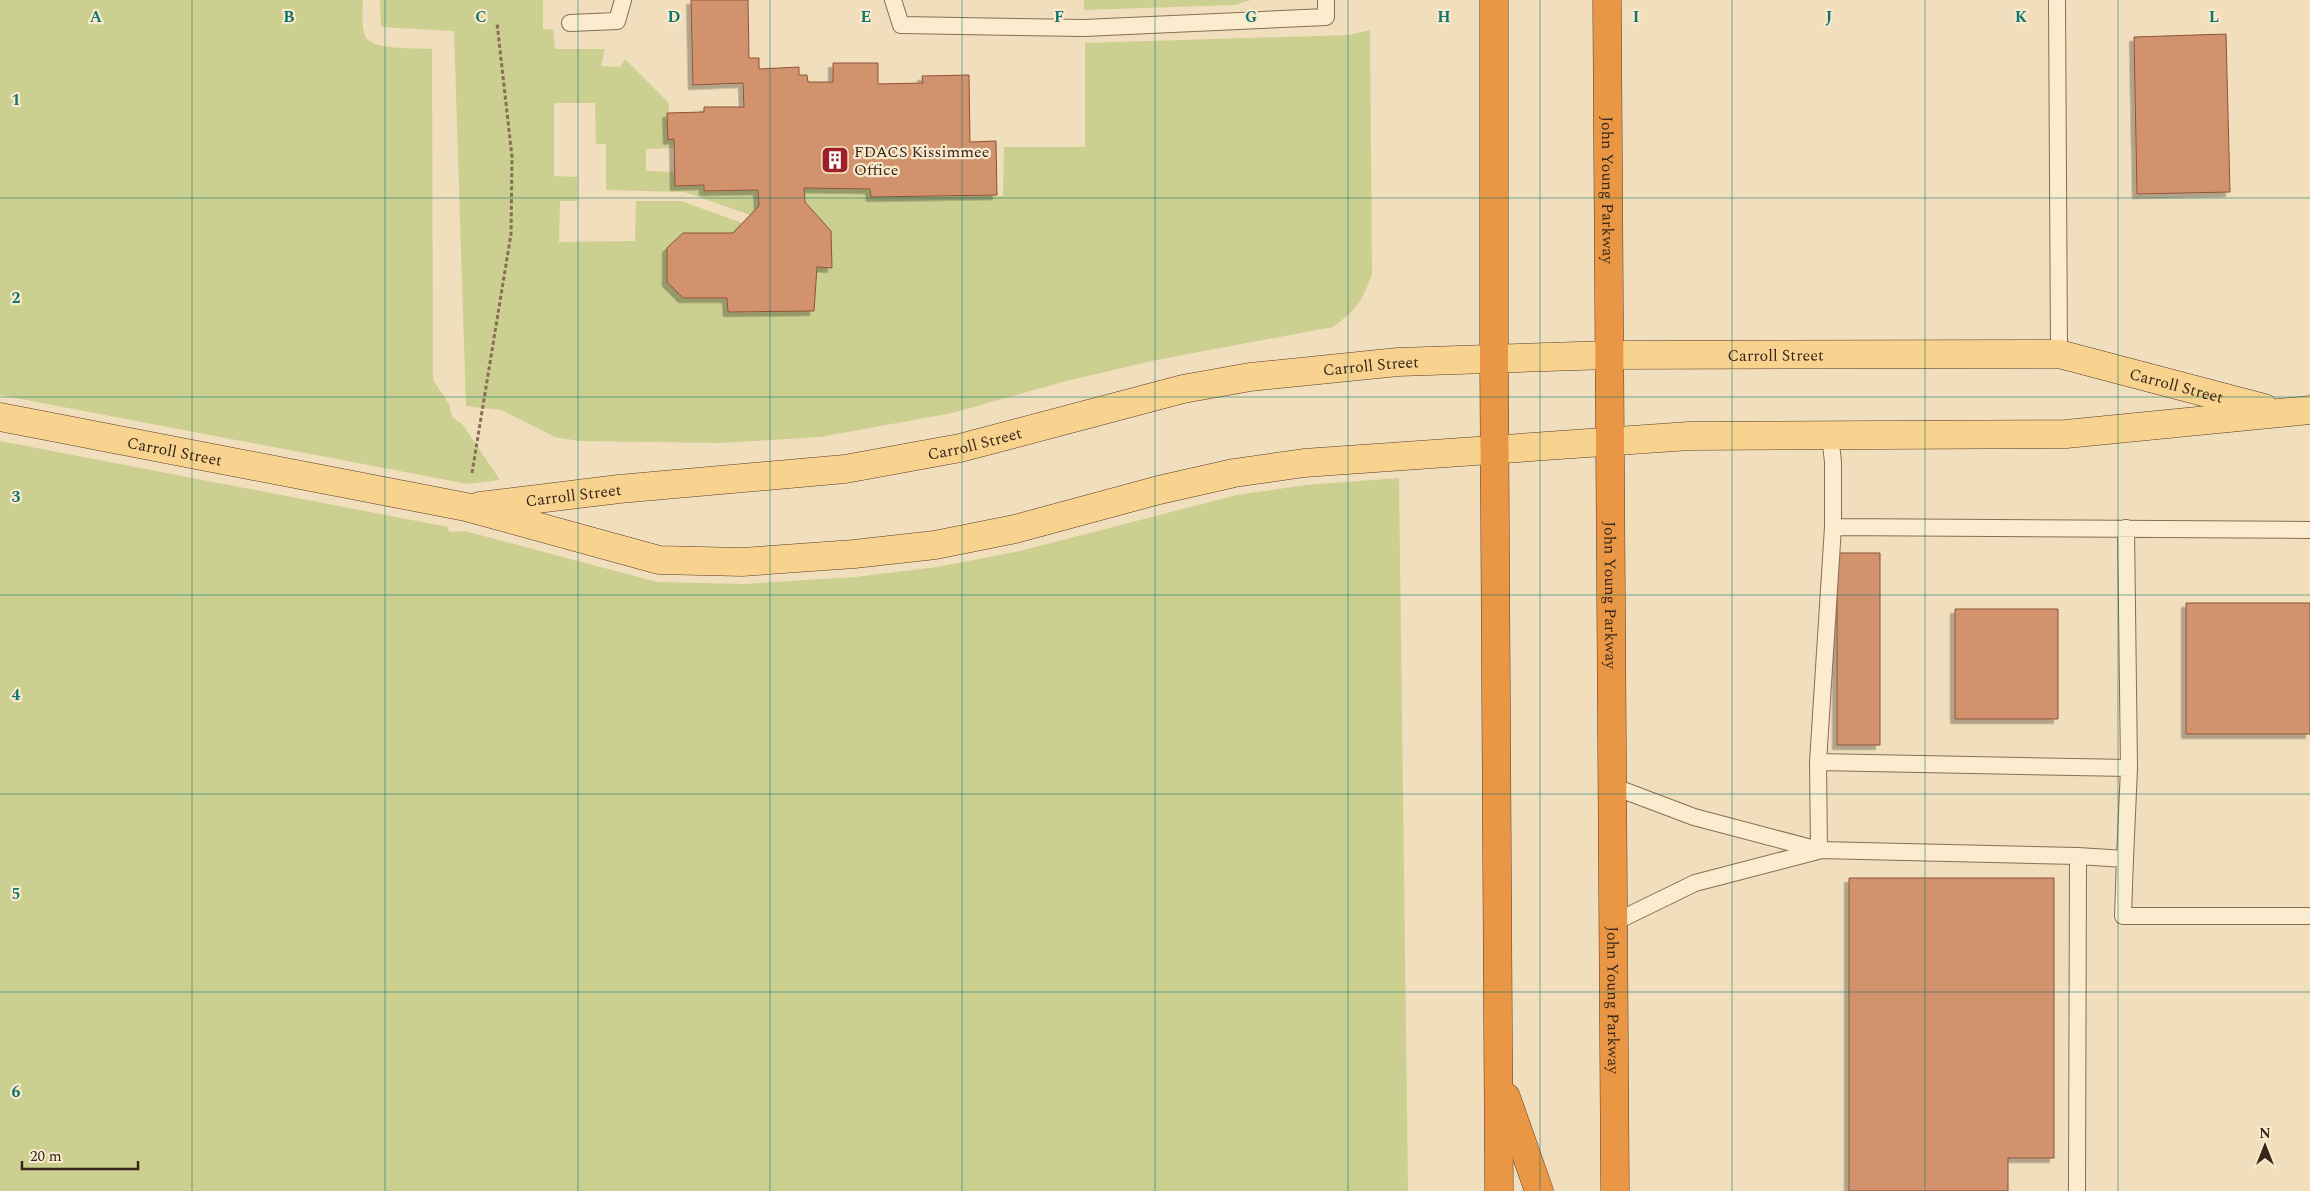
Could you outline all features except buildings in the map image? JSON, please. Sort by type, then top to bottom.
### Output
[{"type":"highway","points":[[1494,0],[1494,449],[1499,1191]]},
{"type":"highway","name":"John Young Parkway","points":[[1607,0],[1615,1191]]},
{"type":"highway","points":[[1498,1077],[1539,1191]]},
{"type":"main road","name":"Carroll Street","points":[[466,507],[619,488],[845,469],[960,448],[1183,389],[1250,376],[1398,362],[1609,355],[2060,354],[2280,413]]},
{"type":"main road","name":"Carroll Street","points":[[0,417],[466,507],[659,560],[742,562],[854,554],[935,545],[1015,529],[1159,490],[1242,472],[1345,459],[1689,436],[2066,434],[2310,410]]},
{"type":"lane","points":[[570,23],[617,21],[624,0]]},
{"type":"lane","points":[[893,0],[901,25],[1084,28],[1326,17],[1326,0]]},
{"type":"lane","points":[[2057,0],[2060,354]]},
{"type":"lane","points":[[1819,850],[1818,762],[1833,527],[1833,462],[1830,436]]},
{"type":"lane","points":[[1833,527],[2310,530]]},
{"type":"lane","points":[[2126,528],[2129,768],[2123,916],[2310,916]]},
{"type":"lane","points":[[1818,762],[2129,768]]},
{"type":"lane","points":[[1612,786],[1694,817],[1819,850],[2078,856],[2125,859]]},
{"type":"lane","points":[[1613,923],[1695,883],[1819,850]]},
{"type":"lane","points":[[2078,856],[2078,1191]]},
{"type":"path","points":[[466,507],[511,234],[512,156],[497,23]]},
{"type":"green space","points":[[0,0],[363,0],[363,30],[367,39],[372,43],[388,47],[432,49],[433,380],[449,404],[452,417],[463,425],[500,480],[468,484],[0,395]]},
{"type":"green space","points":[[380,0],[543,0],[543,29],[553,30],[555,49],[605,49],[601,66],[620,67],[625,59],[669,103],[668,139],[674,139],[674,148],[646,149],[646,171],[675,172],[704,185],[704,191],[758,190],[759,206],[750,215],[685,192],[606,190],[606,144],[596,144],[595,103],[554,103],[554,176],[577,177],[577,201],[560,201],[559,242],[635,241],[636,201],[681,201],[742,223],[733,233],[683,233],[667,248],[683,298],[727,298],[728,312],[814,310],[817,267],[832,268],[831,231],[805,202],[804,188],[870,189],[871,197],[1003,196],[1004,147],[1085,147],[1085,43],[1349,35],[1370,30],[1372,274],[1358,304],[1333,327],[1156,360],[1070,380],[952,413],[820,437],[721,443],[579,441],[555,437],[501,410],[466,406],[454,31],[381,27]]},
{"type":"green space","points":[[1084,0],[1251,0],[1235,5],[1084,10]]},
{"type":"green space","points":[[0,441],[448,527],[449,532],[465,531],[657,582],[743,584],[855,577],[937,567],[1020,551],[1237,495],[1306,485],[1399,478],[1408,1191],[0,1191]]},
{"type":"place","name":"FDACS Kissimmee Office","points":[[835,160]]}]
